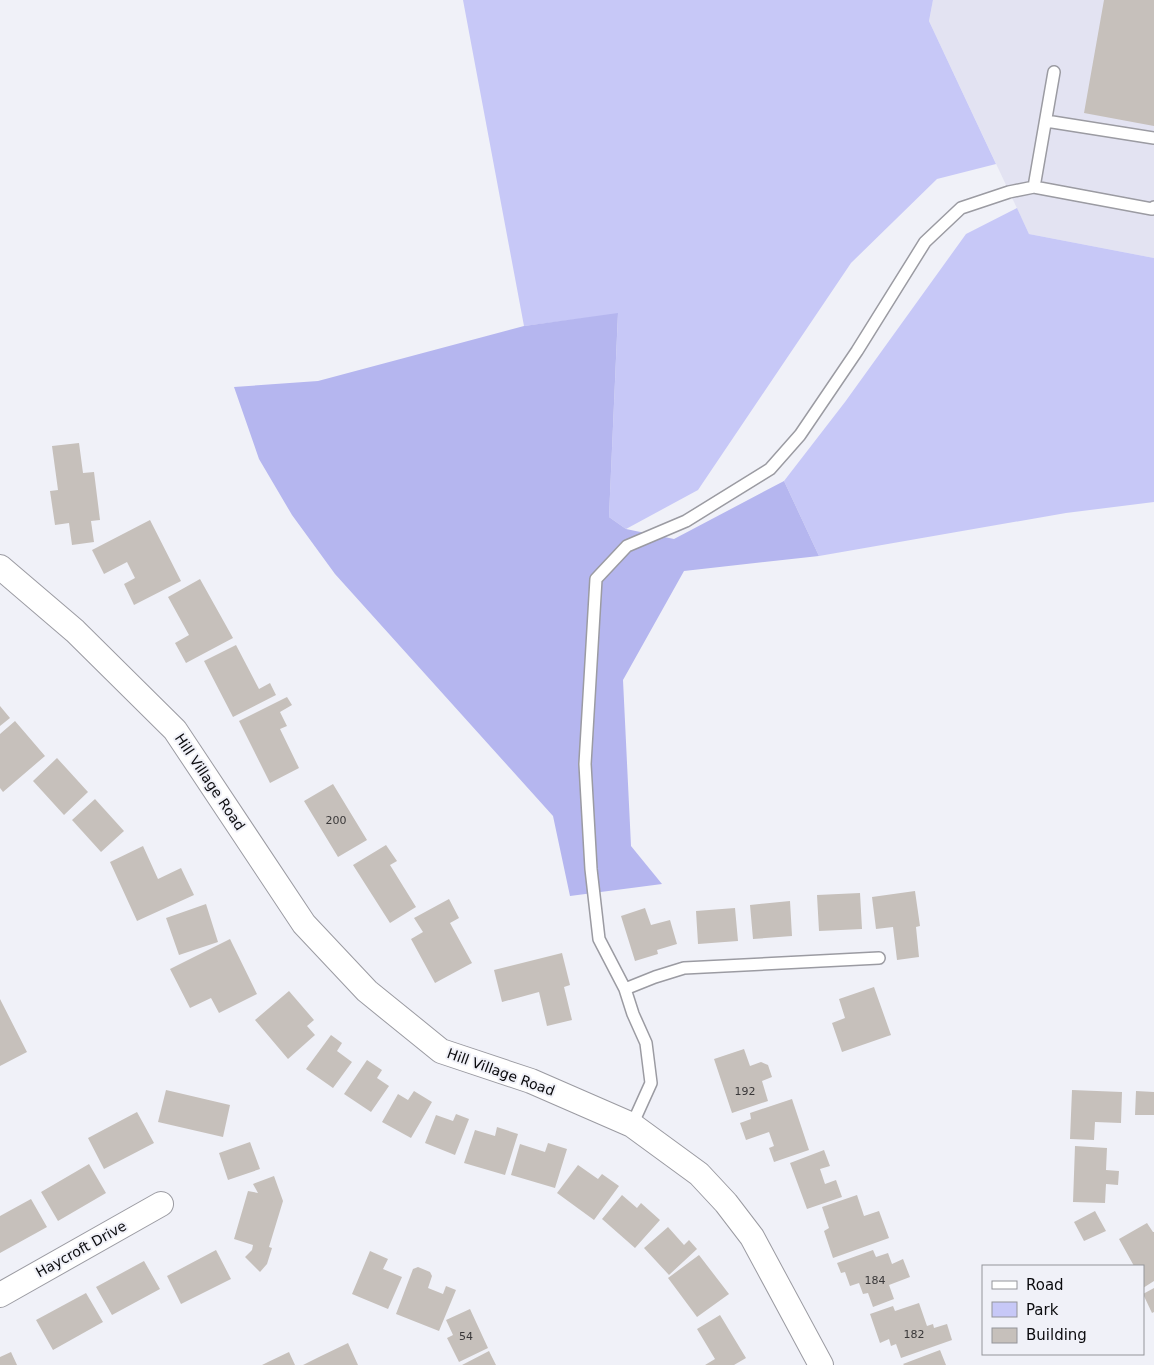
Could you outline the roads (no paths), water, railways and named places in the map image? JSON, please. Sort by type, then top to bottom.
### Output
[{"type":"street","name":"Hill Village Road","points":[[0,567],[75,631],[175,730],[304,924],[368,991],[441,1051],[530,1081],[632,1125],[699,1174],[726,1203],[752,1237],[822,1365]]},
{"type":"street","name":"Haycroft Drive","points":[[0,1295],[161,1204]]},
{"type":"lane","points":[[1034,187],[1054,72]]},
{"type":"lane","points":[[1046,121],[1154,138]]},
{"type":"lane","points":[[632,1125],[651,1083],[646,1043],[633,1014],[625,989],[599,939],[591,870],[585,764],[596,579],[627,546],[686,521],[770,469],[806,427],[857,351],[925,242],[961,208],[1009,192],[1034,187],[1152,209],[1154,207]]},
{"type":"lane","points":[[625,989],[684,968],[879,958]]}]
